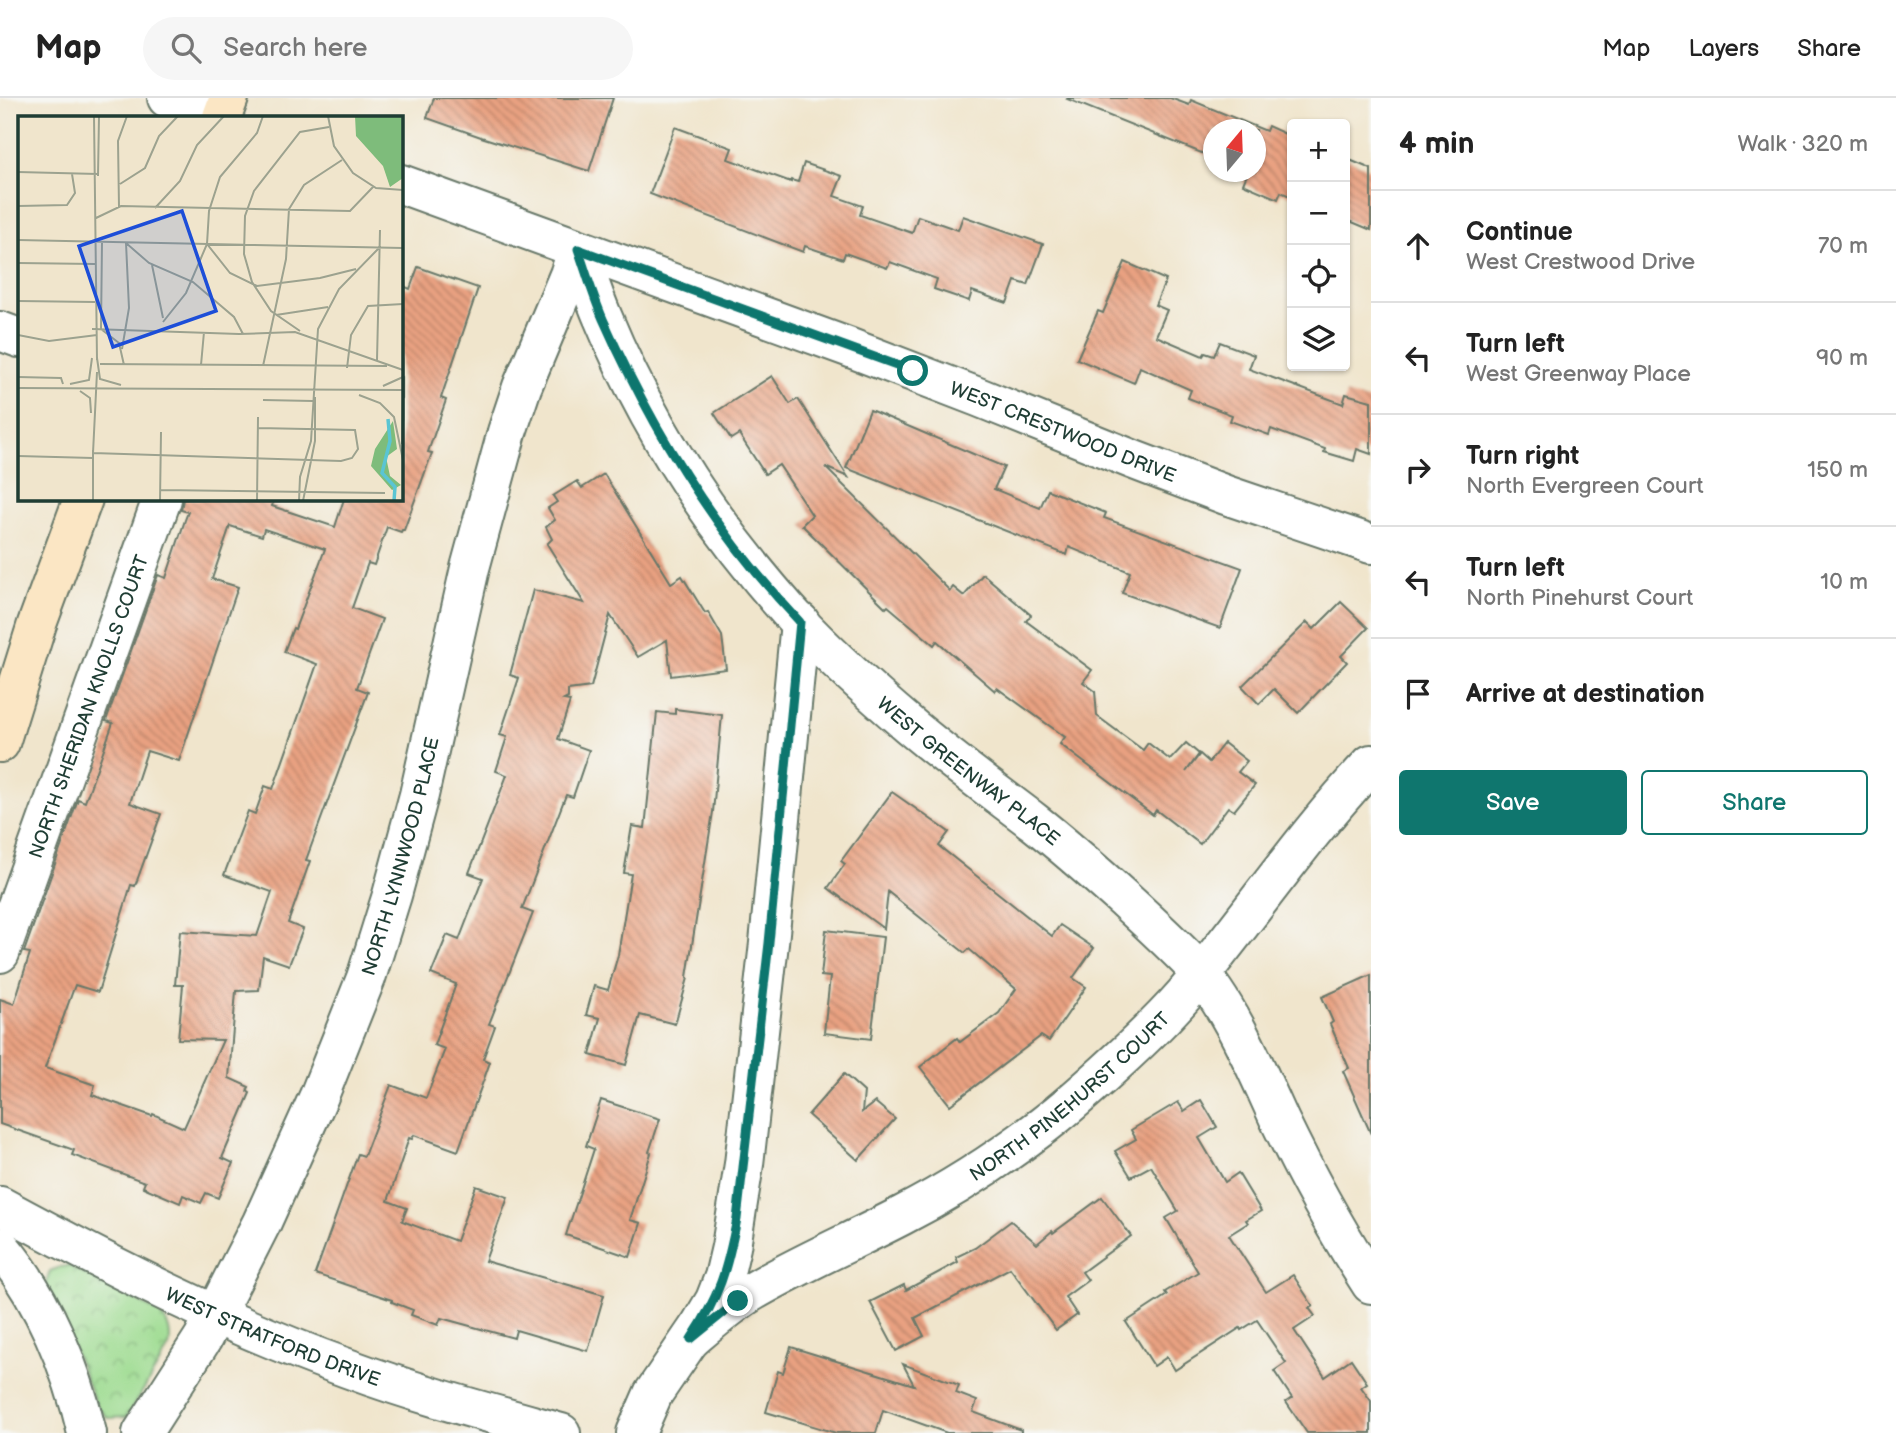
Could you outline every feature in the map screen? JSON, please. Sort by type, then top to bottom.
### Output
[{"type":"main road","points":[[221,116],[229,98]]},
{"type":"main road","points":[[0,743],[37,624],[83,500]]},
{"type":"main road","points":[[0,706],[37,624]]},
{"type":"street","points":[[167,98],[218,116]]},
{"type":"street","name":"WEST CRESTWOOD DRIVE","points":[[402,184],[891,363],[1213,490],[1371,544]]},
{"type":"street","name":"WEST GREENWAY PLACE","points":[[578,249],[602,317],[627,372],[662,437],[734,544],[800,622],[852,674],[910,726],[1103,879],[1200,974],[1232,1023],[1331,1218],[1371,1284]]},
{"type":"street","name":"NORTH LYNNWOOD PLACE","points":[[142,1433],[216,1315],[262,1222],[306,1126],[366,978],[419,795],[470,568],[507,432],[522,387],[578,249]]},
{"type":"street","points":[[0,331],[18,338]]},
{"type":"street","name":"NORTH SHERIDAN KNOLLS COURT","points":[[0,953],[162,500]]},
{"type":"street","points":[[636,1433],[653,1394],[707,1314],[720,1289],[728,1264],[737,1219],[771,930],[800,622]]},
{"type":"street","name":"NORTH PINEHURST COURT","points":[[691,1339],[748,1294],[809,1260],[943,1193],[1037,1130],[1092,1084],[1158,1023],[1322,819],[1371,764]]},
{"type":"street","name":"WEST STRATFORD DRIVE","points":[[0,1206],[216,1315],[320,1358],[373,1377],[561,1433]]},
{"type":"street","points":[[0,1247],[15,1265],[45,1317],[72,1382],[87,1433]]},
{"type":"green space","points":[[69,1266],[155,1310],[168,1327],[169,1347],[127,1417],[108,1418],[97,1407],[46,1283],[50,1271]]},
{"type":"building","points":[[434,98],[613,98],[589,171],[427,118]]},
{"type":"building","points":[[1170,98],[1189,105],[1191,100],[1237,119],[1203,119],[1203,154],[1067,99]]},
{"type":"building","points":[[1268,126],[1287,135],[1287,195],[1281,192],[1278,199],[1243,184],[1266,182]]},
{"type":"building","points":[[675,127],[732,148],[728,159],[791,182],[798,182],[804,163],[842,176],[834,196],[863,206],[860,215],[912,233],[918,216],[958,230],[963,216],[1043,244],[1028,285],[1015,281],[1007,303],[972,291],[969,301],[934,289],[937,279],[890,262],[887,268],[845,253],[843,259],[805,246],[803,252],[650,194]]},
{"type":"building","points":[[1350,160],[1371,169],[1371,230],[1350,221]]},
{"type":"building","points":[[1125,262],[1166,280],[1155,305],[1167,310],[1156,336],[1203,356],[1205,353],[1214,356],[1220,342],[1254,355],[1249,369],[1343,404],[1346,394],[1371,401],[1371,454],[1357,449],[1354,461],[1324,452],[1325,449],[1271,429],[1269,435],[1230,421],[1232,415],[1188,398],[1191,390],[1140,367],[1134,383],[1077,359],[1098,311],[1103,313]]},
{"type":"building","points":[[418,267],[478,288],[441,398],[446,400],[428,452],[432,453],[404,530],[401,532],[387,527],[374,565],[368,563],[352,608],[382,619],[357,688],[368,692],[306,860],[310,861],[288,923],[303,929],[289,965],[263,956],[259,990],[236,991],[229,1078],[249,1087],[247,1091],[250,1093],[222,1158],[233,1163],[218,1198],[206,1193],[201,1203],[183,1195],[180,1203],[143,1187],[145,1182],[72,1155],[74,1150],[0,1124],[0,999],[14,1004],[30,953],[24,952],[78,799],[85,802],[113,723],[106,721],[158,575],[166,578],[188,512],[181,510],[183,500],[274,500],[272,506],[335,527],[344,500],[402,500],[402,285],[410,289]],"holes":[[[230,526],[262,536],[264,529],[325,549],[284,652],[317,664],[273,789],[265,786],[255,814],[248,811],[224,875],[272,892],[257,936],[180,931],[175,985],[183,985],[178,1039],[223,1040],[184,1128],[153,1114],[152,1116],[92,1095],[95,1085],[45,1068],[75,985],[98,992],[131,885],[135,886],[161,814],[130,803],[147,751],[179,761],[238,587],[212,579]]]},
{"type":"building","points":[[772,376],[790,404],[798,399],[848,477],[825,467],[950,591],[953,587],[964,596],[983,574],[1031,615],[1026,621],[1092,670],[1083,682],[1095,691],[1097,716],[1143,750],[1148,743],[1170,760],[1186,743],[1199,754],[1186,772],[1200,754],[1209,762],[1224,743],[1247,761],[1238,772],[1255,785],[1234,811],[1228,807],[1200,844],[1156,810],[1153,815],[1060,744],[1065,737],[997,688],[995,691],[937,641],[934,645],[888,606],[886,608],[802,525],[812,515],[779,465],[765,474],[739,434],[731,439],[714,413]]},
{"type":"building","points":[[870,410],[1004,467],[994,489],[1040,508],[1048,490],[1106,513],[1104,518],[1242,568],[1220,628],[1122,593],[1130,572],[1069,547],[1067,555],[846,468]]},
{"type":"building","points":[[604,474],[671,583],[682,576],[705,613],[708,612],[722,636],[726,669],[671,676],[667,640],[638,657],[610,615],[591,687],[568,690],[568,698],[564,700],[570,701],[558,739],[589,750],[573,797],[566,795],[522,909],[533,913],[489,1024],[495,1026],[483,1059],[490,1062],[458,1151],[414,1135],[412,1139],[409,1138],[388,1201],[407,1208],[402,1221],[456,1241],[476,1186],[508,1197],[485,1261],[604,1295],[588,1351],[516,1330],[514,1338],[441,1318],[438,1325],[411,1315],[413,1310],[392,1300],[315,1274],[358,1154],[364,1156],[391,1085],[426,1098],[445,1049],[434,1045],[456,984],[431,974],[447,935],[459,940],[483,878],[469,873],[507,775],[496,771],[507,737],[500,735],[519,678],[510,675],[533,590],[584,603],[547,544],[552,539],[546,527],[555,520],[548,508],[557,502],[553,496],[577,481],[582,488]]},
{"type":"building","points":[[1341,602],[1368,628],[1341,656],[1347,662],[1298,713],[1274,689],[1259,704],[1242,686],[1307,622],[1314,629]]},
{"type":"building","points":[[675,709],[722,715],[713,812],[688,978],[675,1024],[640,1015],[626,1065],[590,1055],[600,1018],[586,1015],[594,986],[608,990],[618,955],[631,874],[624,873],[632,826],[645,828],[657,712],[675,714]]},
{"type":"building","points":[[892,792],[949,832],[939,846],[1052,936],[1060,925],[1094,948],[1073,978],[1086,987],[1049,1041],[1041,1036],[950,1105],[920,1067],[957,1038],[960,1042],[999,1013],[1016,989],[969,949],[965,953],[888,892],[884,929],[828,888],[845,864],[841,861]]},
{"type":"building","points":[[826,930],[883,937],[871,1039],[824,1033],[830,977],[821,976]]},
{"type":"building","points":[[1371,975],[1371,1134],[1343,1071],[1349,1068],[1330,1024],[1333,1022],[1322,997]]},
{"type":"building","points":[[844,1074],[864,1092],[862,1112],[875,1102],[895,1119],[858,1160],[808,1115]]},
{"type":"building","points":[[601,1100],[660,1119],[630,1220],[641,1223],[630,1257],[566,1235],[594,1149],[586,1146]]},
{"type":"building","points":[[1201,1100],[1217,1127],[1199,1138],[1225,1182],[1238,1173],[1261,1211],[1229,1235],[1266,1292],[1293,1275],[1313,1306],[1309,1308],[1315,1316],[1294,1330],[1325,1377],[1351,1359],[1367,1383],[1361,1387],[1371,1401],[1371,1433],[1307,1433],[1286,1402],[1292,1398],[1274,1371],[1286,1363],[1257,1320],[1175,1370],[1167,1357],[1154,1366],[1126,1322],[1167,1295],[1165,1292],[1198,1272],[1166,1218],[1178,1211],[1151,1166],[1131,1177],[1115,1151],[1136,1139],[1131,1130],[1178,1102],[1184,1111]]},
{"type":"building","points":[[1102,1197],[1131,1236],[1082,1272],[1088,1280],[1065,1297],[1077,1315],[1056,1330],[1010,1268],[915,1318],[924,1336],[896,1351],[870,1302],[904,1285],[906,1290],[958,1262],[956,1257],[975,1248],[1011,1221],[1037,1244]]},
{"type":"building","points":[[791,1347],[914,1385],[903,1364],[959,1385],[956,1393],[977,1401],[973,1412],[1021,1430],[1021,1433],[947,1433],[883,1410],[876,1433],[836,1433],[766,1412],[778,1371],[783,1373]]},
{"type":"route","points":[[738,1301],[691,1339],[720,1289],[737,1219],[769,943],[800,622],[734,544],[662,437],[627,372],[602,317],[578,249],[913,371]]}]
